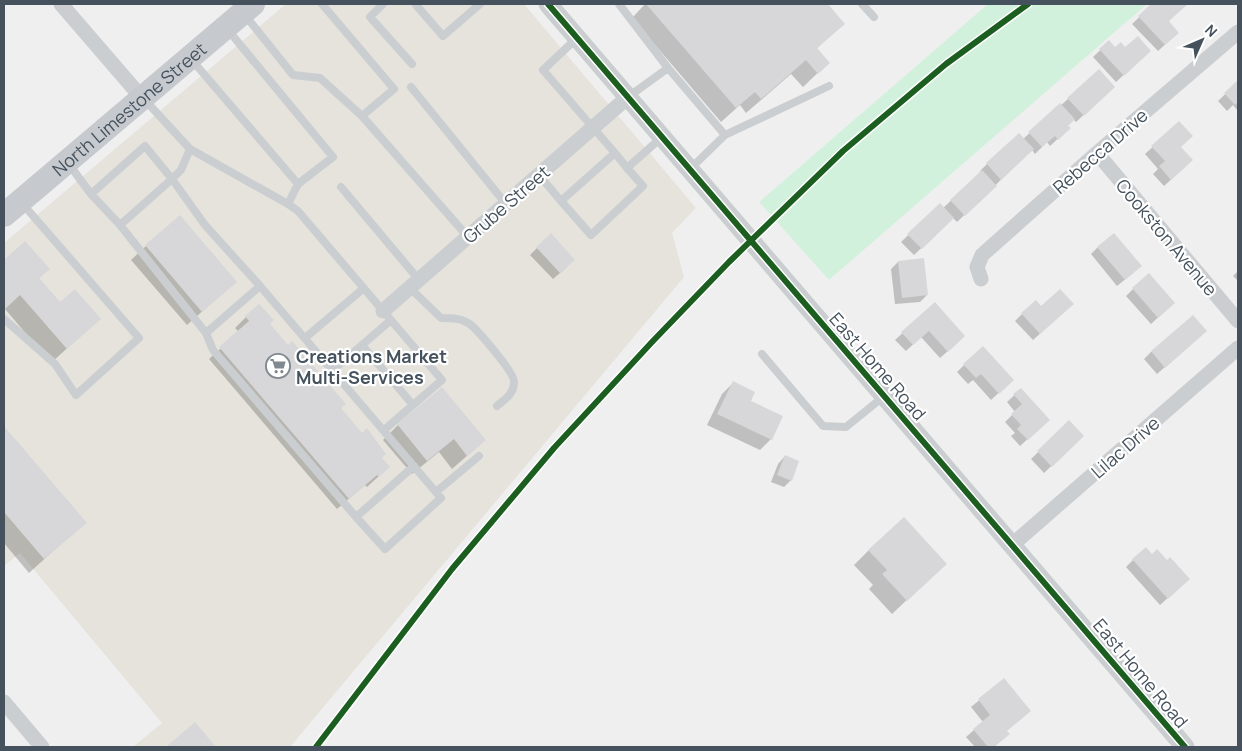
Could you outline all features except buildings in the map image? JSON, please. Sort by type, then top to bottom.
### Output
[{"type":"main road","name":"North Limestone Street","points":[[12,208],[245,10]]},
{"type":"street","points":[[61,4],[142,98]]},
{"type":"street","name":"East Home Road","points":[[548,4],[1184,747]]},
{"type":"street","name":"Rebecca Drive","points":[[981,279],[977,267],[982,255],[1096,153],[1238,32]]},
{"type":"street","name":"Grube Street","points":[[387,316],[415,284],[628,97]]},
{"type":"street","name":"Cookston Avenue","points":[[1096,153],[1238,321]]},
{"type":"street","name":"Lilac Drive","points":[[1012,545],[1238,348]]},
{"type":"street","points":[[4,702],[42,747]]},
{"type":"lane","points":[[322,4],[394,88],[362,116]]},
{"type":"lane","points":[[383,4],[370,17],[412,64]]},
{"type":"lane","points":[[418,4],[416,5],[443,36],[480,4]]},
{"type":"lane","points":[[619,4],[668,68],[725,135]]},
{"type":"lane","points":[[862,4],[874,18]]},
{"type":"lane","points":[[245,10],[293,75],[320,78],[362,116],[468,237]]},
{"type":"lane","points":[[245,10],[333,157],[298,184],[288,204]]},
{"type":"lane","points":[[539,175],[591,235],[643,186],[543,70],[577,38]]},
{"type":"lane","points":[[190,57],[298,184]]},
{"type":"lane","points":[[628,97],[668,68]]},
{"type":"lane","points":[[690,169],[725,135],[830,86]]},
{"type":"lane","points":[[411,87],[506,204]]},
{"type":"lane","points":[[142,98],[190,149],[298,211],[442,380],[384,430]]},
{"type":"lane","points":[[627,168],[662,137]]},
{"type":"lane","points":[[66,162],[91,194],[120,225],[206,333],[213,350],[385,549],[441,498],[333,370],[205,225],[172,179],[145,146],[91,194]]},
{"type":"lane","points":[[120,225],[181,170],[190,149]]},
{"type":"lane","points":[[561,200],[615,153]]},
{"type":"lane","points":[[341,187],[441,318],[457,318],[470,324],[510,369],[515,381],[511,394],[496,406]]},
{"type":"lane","points":[[4,319],[55,364],[76,395],[139,338],[12,208]]},
{"type":"lane","points":[[206,333],[260,286]]},
{"type":"lane","points":[[305,338],[364,288]]},
{"type":"lane","points":[[333,370],[362,345],[387,316]]},
{"type":"lane","points":[[362,345],[413,406]]},
{"type":"lane","points":[[762,354],[823,426],[846,427],[884,396]]},
{"type":"lane","points":[[436,492],[479,456]]},
{"type":"lane","points":[[356,517],[414,466]]},
{"type":"shaded area","points":[[286,4],[524,4],[696,208],[672,233],[684,277],[290,747],[133,747],[162,723],[20,553],[4,566],[4,243]]},
{"type":"green space","points":[[988,4],[1147,4],[829,280],[759,202]]},
{"type":"cycle path","points":[[548,4],[1185,747]]},
{"type":"cycle path","points":[[316,747],[452,569],[554,448],[652,342],[729,262],[843,151],[946,64],[1028,4]]},
{"type":"place","name":"Creations Market Multi-Services","points":[[278,366]]}]
